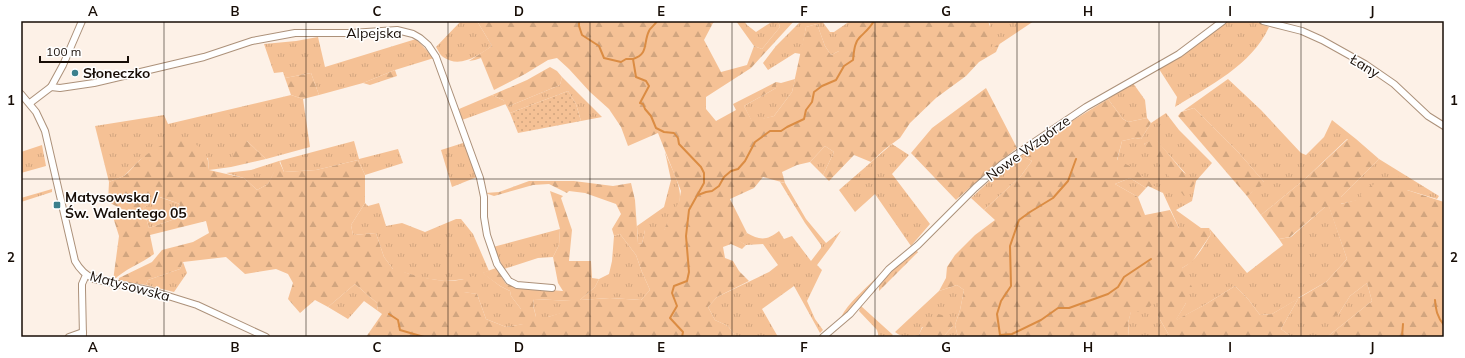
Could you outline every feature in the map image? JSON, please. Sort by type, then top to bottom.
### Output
[{"type":"street","points":[[30,103],[51,87],[82,21]]},
{"type":"street","name":"Nowe Wzgórze","points":[[823,337],[850,314],[889,269],[918,244],[975,188],[1002,164],[1086,107],[1179,54],[1223,21]]},
{"type":"street","name":"Łany","points":[[1263,21],[1302,31],[1365,64],[1394,84],[1428,116],[1444,126]]},
{"type":"street","name":"Alpejska","points":[[51,87],[60,88],[94,83],[191,60],[252,41],[295,33],[350,33],[397,30],[413,34],[428,45],[436,57],[480,178],[484,197],[484,217],[487,235],[497,264],[509,281],[517,285],[552,288]]},
{"type":"street","name":"Matysowska","points":[[21,94],[36,112],[45,131],[75,261],[78,268],[86,275],[99,280],[170,296],[197,305],[266,337]]},
{"type":"street","points":[[69,337],[83,335],[82,284],[86,275]]},
{"type":"green space","points":[[461,21],[477,21],[492,46],[475,57],[456,62],[442,56],[436,47]]},
{"type":"green space","points":[[477,21],[716,21],[713,23],[704,40],[721,72],[747,65],[754,46],[762,49],[780,27],[778,21],[794,21],[751,68],[706,97],[706,109],[716,121],[736,110],[733,104],[776,82],[776,88],[744,106],[752,121],[774,116],[792,92],[806,27],[817,24],[825,46],[831,55],[839,51],[839,40],[861,21],[988,21],[991,35],[990,50],[1000,43],[996,52],[979,62],[966,76],[936,98],[910,123],[900,138],[871,162],[854,155],[829,181],[823,175],[834,152],[825,146],[810,162],[797,165],[782,172],[785,183],[763,177],[754,188],[730,199],[747,233],[738,240],[746,245],[742,249],[731,244],[723,247],[725,258],[733,261],[739,271],[749,281],[717,297],[708,307],[715,320],[728,326],[736,337],[366,337],[382,314],[378,311],[377,303],[355,284],[328,307],[315,300],[300,313],[288,299],[293,283],[288,274],[276,269],[245,274],[226,257],[183,262],[180,269],[148,280],[146,285],[119,281],[119,278],[152,262],[162,250],[193,242],[209,233],[206,221],[150,235],[154,254],[122,273],[113,281],[119,236],[113,217],[126,211],[108,202],[109,182],[124,176],[151,151],[173,141],[181,140],[195,144],[202,149],[208,161],[209,170],[244,178],[257,190],[268,184],[279,161],[284,172],[316,170],[358,160],[365,175],[365,203],[351,225],[353,235],[376,233],[384,257],[393,269],[402,268],[404,272],[421,277],[449,281],[475,275],[474,286],[464,292],[477,294],[486,319],[506,327],[523,324],[513,318],[515,312],[521,309],[511,296],[510,291],[500,286],[482,273],[496,268],[506,284],[526,288],[563,291],[558,283],[553,257],[559,245],[560,229],[550,191],[563,196],[561,198],[572,230],[569,261],[591,261],[592,278],[599,279],[595,287],[580,300],[610,298],[641,300],[650,290],[636,255],[620,234],[614,236],[612,229],[621,214],[616,204],[585,193],[569,191],[567,193],[549,184],[533,185],[494,196],[485,193],[499,192],[529,181],[574,181],[613,186],[631,183],[635,200],[638,243],[642,244],[645,230],[664,230],[679,202],[681,191],[658,133],[628,146],[621,127],[609,109],[557,58],[548,60],[494,90],[481,58],[469,61],[492,46]],"holes":[[[160,197],[180,204],[172,220],[149,228],[143,208]],[[534,299],[571,301],[572,309],[548,317],[536,317],[533,305]]]},
{"type":"green space","points":[[736,21],[744,21],[756,32],[773,21],[778,21],[780,27],[762,49],[754,46]]},
{"type":"green space","points":[[801,21],[822,21],[830,32],[834,32],[850,21],[861,21],[839,51],[831,55],[825,46],[817,24],[806,27],[801,54],[795,53],[768,70],[763,63],[776,46]]},
{"type":"green space","points":[[988,21],[1034,21],[989,51],[990,24]]},
{"type":"green space","points":[[1226,21],[1255,21],[1269,27],[1252,53],[1241,63],[1215,82],[1175,107],[1177,97],[1159,69]]},
{"type":"green space","points":[[318,37],[325,67],[416,39],[434,58],[395,70],[363,83],[319,95],[311,73],[285,78],[283,72],[274,73],[264,44]]},
{"type":"green space","points":[[550,67],[557,71],[562,77],[560,85],[507,107],[503,100],[492,95],[527,80]]},
{"type":"green space","points":[[395,70],[397,76],[370,85],[363,83]]},
{"type":"green space","points":[[311,73],[319,95],[303,99],[291,95],[285,78]]},
{"type":"green space","points":[[562,77],[602,117],[581,121],[576,104],[568,91],[510,113],[507,107],[560,85]]},
{"type":"green space","points":[[795,79],[792,92],[774,116],[752,122],[744,106],[776,88],[776,82],[781,83]]},
{"type":"green space","points":[[1228,79],[1261,110],[1301,153],[1306,155],[1324,137],[1332,120],[1356,139],[1347,139],[1305,179],[1261,215],[1247,196],[1264,182],[1239,153],[1194,108],[1183,111]]},
{"type":"green space","points":[[1133,83],[1145,100],[1147,118],[1128,122],[1123,119],[1108,99]]},
{"type":"green space","points":[[986,88],[1017,148],[956,200],[911,153],[932,128]]},
{"type":"green space","points":[[568,91],[576,104],[581,121],[518,133],[510,113]]},
{"type":"green space","points":[[291,95],[303,99],[310,147],[266,159],[247,141],[231,163],[231,167],[209,170],[208,158],[151,152],[140,160],[124,176],[109,182],[95,126],[164,115],[168,124]]},
{"type":"green space","points":[[492,95],[503,100],[506,104],[462,120],[459,109]]},
{"type":"green space","points":[[1108,99],[1123,119],[1128,122],[1147,118],[1151,123],[1141,139],[1135,138],[1122,141],[1117,160],[1132,167],[1163,193],[1148,186],[1146,188],[1130,178],[1115,184],[1138,197],[1145,215],[1170,210],[1179,228],[1209,228],[1211,234],[1192,262],[1182,268],[1192,287],[1186,303],[1176,320],[1235,286],[1248,299],[1260,315],[1272,314],[1326,282],[1347,259],[1329,207],[1325,207],[1290,237],[1279,239],[1261,215],[1305,179],[1348,139],[1356,139],[1379,159],[1341,197],[1341,204],[1360,199],[1362,190],[1397,174],[1407,190],[1444,202],[1444,337],[1327,337],[1372,301],[1367,283],[1350,296],[1338,315],[1312,324],[1298,299],[1281,329],[1289,335],[1286,337],[1170,337],[1158,316],[1158,299],[1144,312],[1131,312],[1128,323],[1129,337],[958,337],[955,325],[964,290],[957,285],[939,291],[946,278],[947,267],[955,255],[975,235],[995,220],[984,210],[1020,177],[1032,161],[1021,155],[1054,132]]},
{"type":"green space","points":[[1194,108],[1239,153],[1265,183],[1247,196],[1178,116],[1181,112]]},
{"type":"green space","points":[[1166,113],[1179,130],[1212,163],[1196,181],[1192,201],[1176,210],[1201,228],[1179,228],[1163,193],[1117,161],[1122,141],[1135,138],[1141,139],[1151,123]],"holes":[[[1155,139],[1186,174],[1144,144]]]},
{"type":"green space","points":[[1155,138],[1185,174],[1196,181],[1188,193],[1184,196],[1144,144]]},
{"type":"green space","points":[[247,141],[266,159],[231,167],[235,143]]},
{"type":"green space","points":[[354,141],[359,159],[398,149],[403,163],[365,175],[358,160],[316,170],[284,172],[280,161],[268,184],[257,190],[244,178],[226,173],[251,170],[279,161]]},
{"type":"green space","points":[[464,143],[477,177],[452,187],[441,150]]},
{"type":"green space","points":[[892,144],[909,155],[892,174],[930,224],[911,246],[875,194],[855,212],[839,190]]},
{"type":"green space","points":[[42,145],[46,166],[21,173],[21,152]]},
{"type":"green space","points":[[825,146],[834,152],[823,175],[810,162]]},
{"type":"green space","points":[[665,152],[680,191],[679,203],[664,231],[645,230],[642,244],[638,243],[637,226],[664,207],[671,180]]},
{"type":"green space","points":[[1021,155],[1032,161],[1020,177],[984,210],[971,198],[997,174]]},
{"type":"green space","points":[[1379,159],[1439,196],[1437,199],[1407,190],[1340,204],[1341,197]]},
{"type":"green space","points":[[1130,178],[1146,188],[1138,197],[1115,184]]},
{"type":"green space","points":[[780,182],[785,183],[806,219],[826,243],[841,231],[817,265],[822,270],[807,301],[815,319],[823,330],[820,333],[794,286],[762,309],[778,337],[736,337],[728,326],[715,320],[708,307],[717,297],[769,272],[778,265],[763,244],[746,245],[737,240],[747,233],[759,238],[767,238],[779,231],[784,239],[792,236],[811,261],[821,248],[821,245],[805,223]]},
{"type":"green space","points":[[52,189],[52,192],[21,202],[21,198]]},
{"type":"green space","points":[[159,197],[180,204],[172,220],[149,228],[143,208]]},
{"type":"green space","points":[[365,203],[368,206],[379,203],[386,226],[402,223],[425,232],[456,219],[461,219],[473,234],[489,271],[483,273],[500,286],[510,291],[511,296],[521,309],[524,324],[506,327],[486,319],[477,294],[463,292],[467,279],[445,281],[422,278],[393,269],[384,257],[376,233],[353,235],[351,225]]},
{"type":"green space","points":[[1329,206],[1347,259],[1326,282],[1298,298],[1338,315],[1350,296],[1367,283],[1372,301],[1327,337],[1286,337],[1289,335],[1281,329],[1298,299],[1272,314],[1260,315],[1248,299],[1235,286],[1175,321],[1186,303],[1182,268],[1192,261],[1202,249],[1211,234],[1209,228],[1247,273],[1283,245],[1279,239],[1291,237],[1325,207]]},
{"type":"green space","points":[[560,229],[559,245],[553,257],[538,258],[504,269],[493,247]]},
{"type":"green space","points":[[620,234],[636,255],[650,290],[641,300],[610,298],[580,300],[595,287],[599,279],[609,274],[612,261],[614,236]]},
{"type":"green space","points":[[915,250],[918,252],[879,291],[879,285],[888,273]]},
{"type":"green space","points":[[183,262],[187,273],[174,292],[146,285],[148,280],[180,269]]},
{"type":"green space","points":[[876,278],[850,311],[841,317],[852,301]]},
{"type":"green space","points":[[355,284],[377,303],[378,311],[364,301],[348,319],[328,307]]},
{"type":"green space","points":[[957,285],[964,290],[955,325],[958,337],[943,337],[953,326],[922,327],[919,335],[901,336],[895,332],[939,291]]},
{"type":"green space","points":[[1158,298],[1158,316],[1170,337],[1129,337],[1128,323],[1131,311]]},
{"type":"green space","points":[[534,299],[572,301],[572,310],[548,317],[536,317],[533,304]]},
{"type":"green space","points":[[861,306],[893,335],[891,337],[879,337],[877,330],[859,311]]},
{"type":"green space","points":[[938,314],[948,318],[953,326],[943,337],[908,337],[919,335],[926,323]]},
{"type":"waterway","points":[[579,21],[582,35],[599,46],[604,58],[621,62],[626,59],[633,59],[636,77],[646,81],[649,86],[640,103],[643,104],[651,116],[656,128],[664,132],[674,133],[678,138],[679,144],[701,167],[704,173],[704,183],[689,210],[686,236],[689,272],[687,281],[674,286],[672,293],[677,306],[670,318],[683,332],[682,337]]},
{"type":"waterway","points":[[633,59],[638,57],[644,51],[647,35],[657,21]]},
{"type":"waterway","points":[[698,195],[712,191],[719,186],[724,177],[731,171],[738,169],[745,161],[755,142],[770,131],[781,131],[804,119],[806,110],[812,102],[814,92],[822,86],[836,80],[844,66],[853,60],[857,41],[874,21]]},
{"type":"waterway","points":[[999,337],[997,314],[1001,301],[1011,286],[1010,246],[1019,220],[1053,198],[1068,181],[1076,159]]},
{"type":"waterway","points":[[1000,335],[1012,334],[1041,320],[1058,308],[1069,308],[1108,294],[1118,287],[1124,277],[1151,259]]},
{"type":"waterway","points":[[1435,300],[1437,313],[1444,325]]},
{"type":"waterway","points":[[389,314],[398,320],[400,330],[424,337]]},
{"type":"waterway","points":[[1402,337],[1403,324]]},
{"type":"place","name":"Słoneczko","points":[[75,73]]},
{"type":"place","name":"Matysowska / Św. Walentego 05","points":[[57,205]]}]
